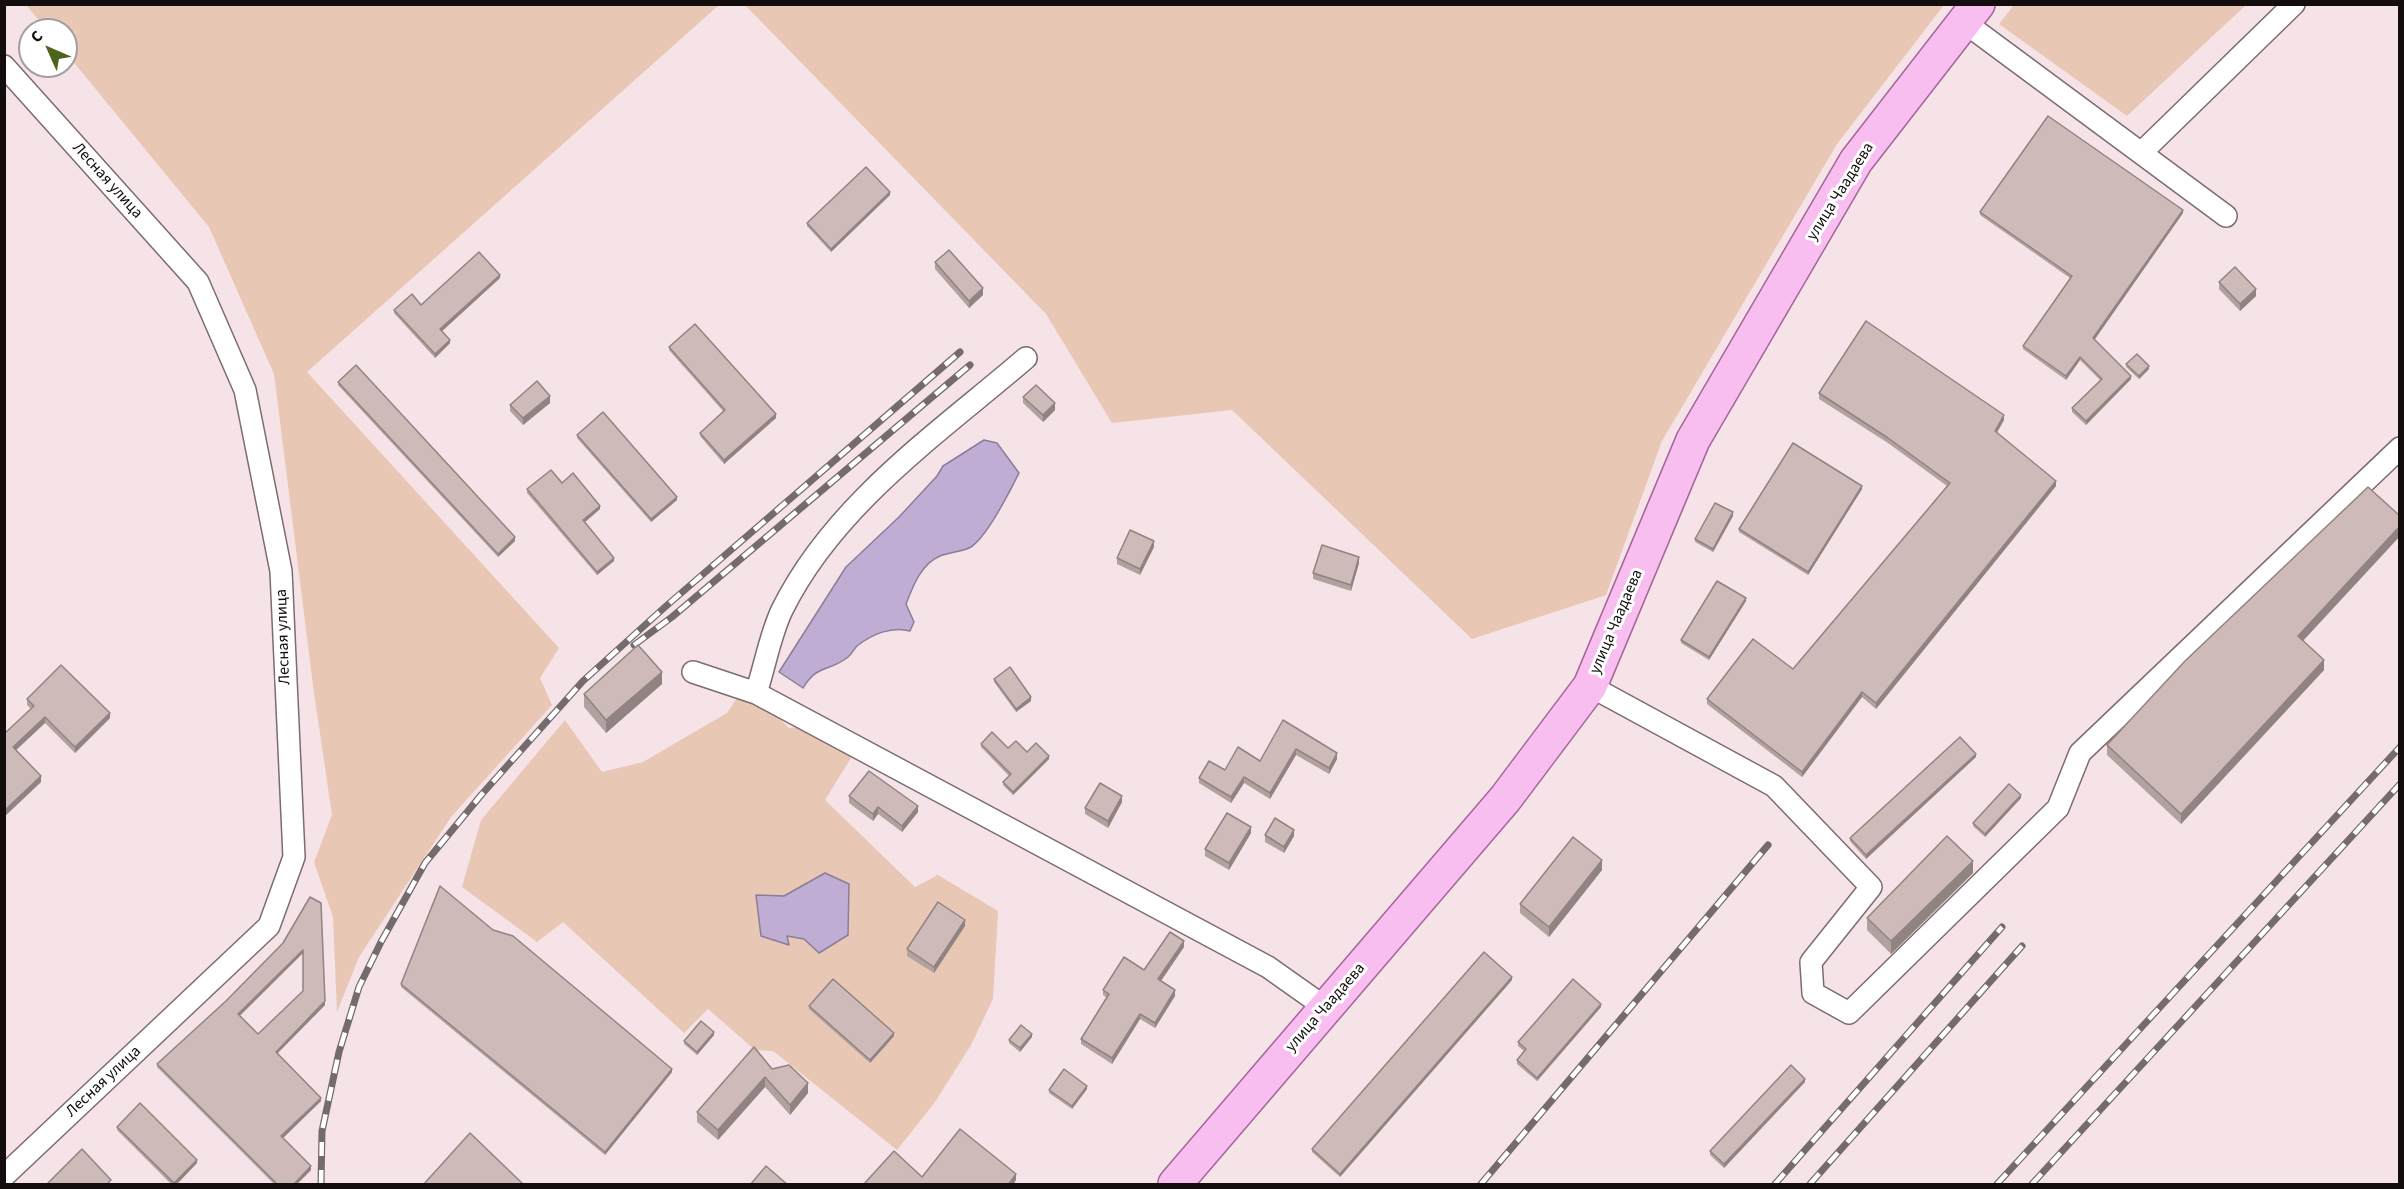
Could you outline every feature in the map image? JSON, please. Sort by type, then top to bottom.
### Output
[{"type":"main road","name":"улица Чаадаева","points":[[1175,1185],[1505,799],[1590,686],[1693,440],[1856,161],[1971,13]]},
{"type":"street","points":[[2140,153],[2294,4]]},
{"type":"street","points":[[1971,13],[2140,153],[2226,216]]},
{"type":"street","name":"Лесная улица","points":[[4,66],[198,282],[245,390],[281,571],[294,856],[269,926],[4,1176]]},
{"type":"street","points":[[756,693],[782,610],[819,551],[871,491],[1026,358]]},
{"type":"street","points":[[1590,686],[1774,786],[1871,887],[1811,962],[1813,993],[1849,1013],[2058,808],[2080,753],[2400,448]]},
{"type":"street","points":[[693,672],[756,693],[1268,967],[1326,1008]]},
{"type":"shaded area","points":[[26,5],[719,5],[307,372],[559,648],[540,678],[552,705],[451,817],[359,957],[337,1012],[333,917],[314,862],[332,815],[313,686],[274,374],[209,227],[78,68],[78,18],[37,18]]},
{"type":"shaded area","points":[[745,5],[1944,5],[1837,144],[1662,441],[1606,595],[1472,639],[1232,410],[1112,423],[1046,314]]},
{"type":"shaded area","points":[[2014,5],[2246,5],[2127,116],[1999,24]]},
{"type":"shaded area","points":[[984,440],[997,443],[1019,473],[998,513],[978,541],[967,549],[940,556],[923,570],[906,604],[914,622],[910,631],[889,630],[869,638],[857,646],[842,662],[819,671],[803,688],[779,672],[846,567],[899,517],[937,476],[943,466]]},
{"type":"shaded area","points":[[740,693],[767,706],[789,728],[805,726],[854,753],[825,800],[915,887],[938,875],[998,911],[993,999],[971,1045],[935,1102],[897,1150],[773,1051],[755,1050],[708,1009],[684,1033],[563,922],[537,942],[462,887],[481,820],[565,720],[602,772],[643,762],[727,713]],"holes":[[[849,884],[848,935],[804,939],[786,936],[788,944],[757,895],[784,896]]]},
{"type":"shaded area","points":[[825,873],[849,884],[848,935],[819,953],[804,939],[787,936],[789,945],[761,936],[756,895],[784,896]]},
{"type":"building","points":[[2048,116],[2183,210],[2093,338],[2131,376],[2086,421],[2072,408],[2102,379],[2080,357],[2066,376],[2023,346],[2072,276],[1980,212]]},
{"type":"building","points":[[866,167],[890,192],[831,249],[807,223]]},
{"type":"building","points":[[949,250],[983,288],[969,301],[935,262]]},
{"type":"building","points":[[479,252],[500,275],[440,329],[450,340],[435,354],[394,310],[412,294],[421,305]]},
{"type":"building","points":[[2235,267],[2256,289],[2240,304],[2219,282]]},
{"type":"building","points":[[1866,321],[2004,415],[1995,431],[2056,481],[1876,703],[1862,692],[1802,772],[1707,699],[1753,639],[1793,669],[1950,483],[1888,438],[1819,393]]},
{"type":"building","points":[[695,324],[776,414],[724,460],[700,433],[725,410],[669,347]]},
{"type":"building","points":[[2137,354],[2149,366],[2139,376],[2126,364]]},
{"type":"building","points":[[356,365],[515,537],[498,554],[338,382]]},
{"type":"building","points":[[537,381],[550,396],[523,418],[510,405]]},
{"type":"building","points":[[1036,385],[1055,403],[1043,415],[1023,397]]},
{"type":"building","points":[[603,412],[677,497],[651,519],[577,435]]},
{"type":"building","points":[[1793,443],[1862,486],[1808,572],[1739,529]]},
{"type":"building","points":[[551,470],[562,483],[573,473],[600,506],[583,520],[614,558],[597,572],[527,489]]},
{"type":"building","points":[[2368,487],[2400,516],[2400,526],[2298,636],[2324,660],[2181,814],[2107,745],[2185,661]]},
{"type":"building","points":[[1715,503],[1733,512],[1713,549],[1695,539]]},
{"type":"building","points":[[1130,530],[1154,541],[1140,569],[1117,558]]},
{"type":"building","points":[[1322,545],[1359,557],[1351,585],[1313,573]]},
{"type":"building","points":[[1717,581],[1746,598],[1709,657],[1681,640]]},
{"type":"building","points":[[638,645],[662,672],[606,720],[584,694]]},
{"type":"building","points":[[61,665],[110,713],[75,747],[45,717],[13,747],[41,776],[4,811],[4,734],[34,706],[27,699]]},
{"type":"building","points":[[1010,667],[1031,697],[1016,709],[994,679]]},
{"type":"building","points":[[1283,720],[1337,753],[1329,768],[1296,749],[1270,793],[1244,777],[1231,797],[1199,778],[1209,761],[1225,770],[1238,747],[1260,761]]},
{"type":"building","points":[[992,732],[1008,748],[1016,741],[1027,752],[1036,743],[1049,756],[1013,792],[1003,782],[1011,774],[981,744]]},
{"type":"building","points":[[1960,737],[1976,754],[1866,855],[1850,838]]},
{"type":"building","points":[[869,771],[918,806],[902,826],[878,807],[873,814],[849,796]]},
{"type":"building","points":[[1100,783],[1122,796],[1108,821],[1085,808]]},
{"type":"building","points":[[2009,784],[2021,795],[1985,834],[1973,823]]},
{"type":"building","points":[[1227,813],[1251,827],[1229,863],[1205,849]]},
{"type":"building","points":[[1275,818],[1294,830],[1284,847],[1265,835]]},
{"type":"building","points":[[1947,836],[1973,861],[1891,941],[1867,918]]},
{"type":"building","points":[[1573,837],[1602,860],[1549,927],[1520,904]]},
{"type":"building","points":[[440,886],[493,930],[513,936],[672,1069],[605,1152],[401,984]]},
{"type":"building","points":[[310,897],[321,903],[325,1001],[276,1052],[321,1098],[281,1136],[311,1166],[293,1185],[278,1185],[157,1064],[226,1001],[283,943]],"holes":[[[303,950],[303,991],[258,1034],[238,1014]]]},
{"type":"building","points":[[938,902],[965,920],[934,967],[907,949]]},
{"type":"building","points":[[1170,932],[1184,941],[1158,979],[1175,990],[1155,1023],[1140,1014],[1112,1058],[1081,1039],[1109,994],[1103,990],[1124,957],[1144,970]]},
{"type":"building","points":[[1484,952],[1512,977],[1340,1174],[1312,1149]]},
{"type":"building","points":[[833,979],[894,1033],[870,1060],[809,1006]]},
{"type":"building","points":[[1573,979],[1601,1004],[1537,1078],[1517,1060],[1526,1049],[1518,1042]]},
{"type":"building","points":[[701,1021],[714,1032],[697,1052],[684,1041]]},
{"type":"building","points":[[1021,1025],[1032,1034],[1020,1048],[1009,1040]]},
{"type":"building","points":[[754,1047],[772,1069],[789,1065],[808,1083],[790,1105],[765,1077],[718,1130],[697,1112]]},
{"type":"building","points":[[1791,1065],[1805,1079],[1724,1164],[1710,1151]]},
{"type":"building","points":[[1064,1069],[1087,1086],[1072,1106],[1049,1090]]},
{"type":"building","points":[[140,1103],[197,1160],[174,1183],[117,1127]]},
{"type":"building","points":[[960,1129],[1016,1174],[1008,1185],[863,1185],[894,1151],[922,1177]]},
{"type":"building","points":[[470,1133],[524,1185],[423,1185]]},
{"type":"building","points":[[82,1149],[111,1180],[106,1185],[46,1185]]},
{"type":"building","points":[[766,1166],[788,1185],[750,1185]]},
{"type":"railway","points":[[321,1184],[322,1131],[339,1052],[359,987],[425,863],[482,794],[583,681],[665,607],[960,352]]},
{"type":"railway","points":[[634,645],[672,617],[970,365]]},
{"type":"railway","points":[[1997,1184],[2400,747]]},
{"type":"railway","points":[[2032,1184],[2400,784]]},
{"type":"railway","points":[[1481,1184],[1768,845]]},
{"type":"railway","points":[[1775,1184],[2002,927]]},
{"type":"railway","points":[[1810,1184],[2022,946]]}]
